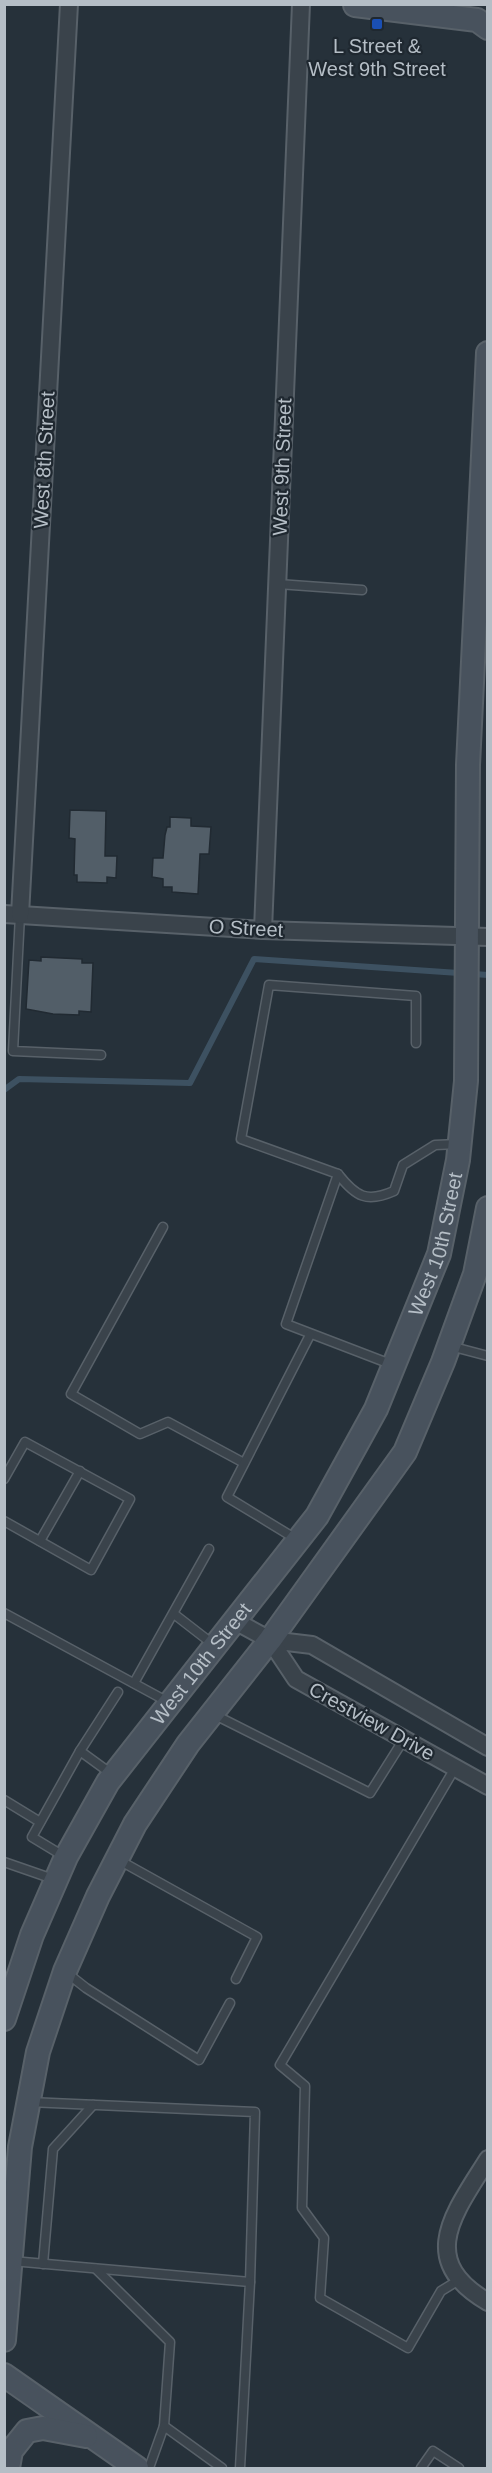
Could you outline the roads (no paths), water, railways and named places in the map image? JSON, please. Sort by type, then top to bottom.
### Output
[{"type":"main road","points":[[354,5],[477,20],[488,28]]},
{"type":"main road","name":"West 10th Street","points":[[4,2019],[32,1935],[66,1857],[113,1775],[317,1516],[376,1409],[438,1254],[460,1144],[477,937],[468,765],[481,621],[488,353]]},
{"type":"main road","name":"West 10th Street","points":[[4,2340],[20,2147],[38,2052],[64,1971],[135,1824],[188,1744],[270,1640],[405,1452],[449,1346],[475,1274],[488,1208]]},
{"type":"main road","points":[[4,2375],[138,2469]]},
{"type":"main road","points":[[8,2469],[11,2451],[27,2431],[43,2428],[93,2438]]},
{"type":"street","name":"West 8th Street","points":[[12,914],[69,4]]},
{"type":"street","name":"West 9th Street","points":[[263,930],[301,4]]},
{"type":"street","name":"O Street","points":[[12,914],[263,930],[477,937]]},
{"type":"street","name":"Crestview Drive","points":[[235,1621],[270,1640],[312,1645],[488,1747]]},
{"type":"street","name":"Crestview Drive","points":[[270,1640],[296,1679],[488,1786]]},
{"type":"street","points":[[488,2159],[453,2215],[446,2233],[446,2252],[459,2280],[488,2302]]},
{"type":"lane","points":[[278,584],[362,590]]},
{"type":"lane","points":[[12,914],[14,1051],[100,1055]]},
{"type":"lane","points":[[416,1043],[416,996],[269,985],[241,1139],[338,1174],[348,1186],[363,1196],[376,1199],[394,1191],[403,1165],[435,1144],[460,1144]]},
{"type":"lane","points":[[338,1174],[286,1324],[394,1366]]},
{"type":"lane","points":[[163,1227],[71,1394],[140,1434],[168,1422],[244,1463]]},
{"type":"lane","points":[[298,1540],[226,1497],[310,1335]]},
{"type":"lane","points":[[449,1346],[488,1356]]},
{"type":"lane","points":[[4,1479],[25,1442],[130,1498],[91,1570],[4,1521]]},
{"type":"lane","points":[[40,1541],[80,1471]]},
{"type":"lane","points":[[134,1683],[209,1549]]},
{"type":"lane","points":[[4,1613],[170,1703]]},
{"type":"lane","points":[[174,1614],[215,1646]]},
{"type":"lane","points":[[66,1857],[32,1837],[80,1751],[118,1692]]},
{"type":"lane","points":[[212,1714],[370,1793],[404,1739]]},
{"type":"lane","points":[[80,1751],[113,1775]]},
{"type":"lane","points":[[455,1767],[280,2066],[305,2086],[302,2208],[324,2238],[320,2298],[408,2348],[441,2291],[459,2280]]},
{"type":"lane","points":[[4,1800],[40,1821]]},
{"type":"lane","points":[[117,1859],[256,1937],[236,1979]]},
{"type":"lane","points":[[4,1862],[56,1881]]},
{"type":"lane","points":[[64,1971],[86,1988],[199,2060],[230,2003]]},
{"type":"lane","points":[[29,2102],[255,2112],[250,2282],[240,2469]]},
{"type":"lane","points":[[43,2264],[53,2149],[93,2105]]},
{"type":"lane","points":[[11,2261],[250,2282]]},
{"type":"lane","points":[[96,2269],[170,2342],[164,2426],[149,2469]]},
{"type":"lane","points":[[164,2426],[222,2469]]},
{"type":"lane","points":[[421,2469],[433,2451],[459,2469]]},
{"type":"waterway","points":[[4,1090],[19,1079],[190,1083],[254,959],[488,975]]},
{"type":"place","name":"L Street & West 9th Street","points":[[377,24]]}]
